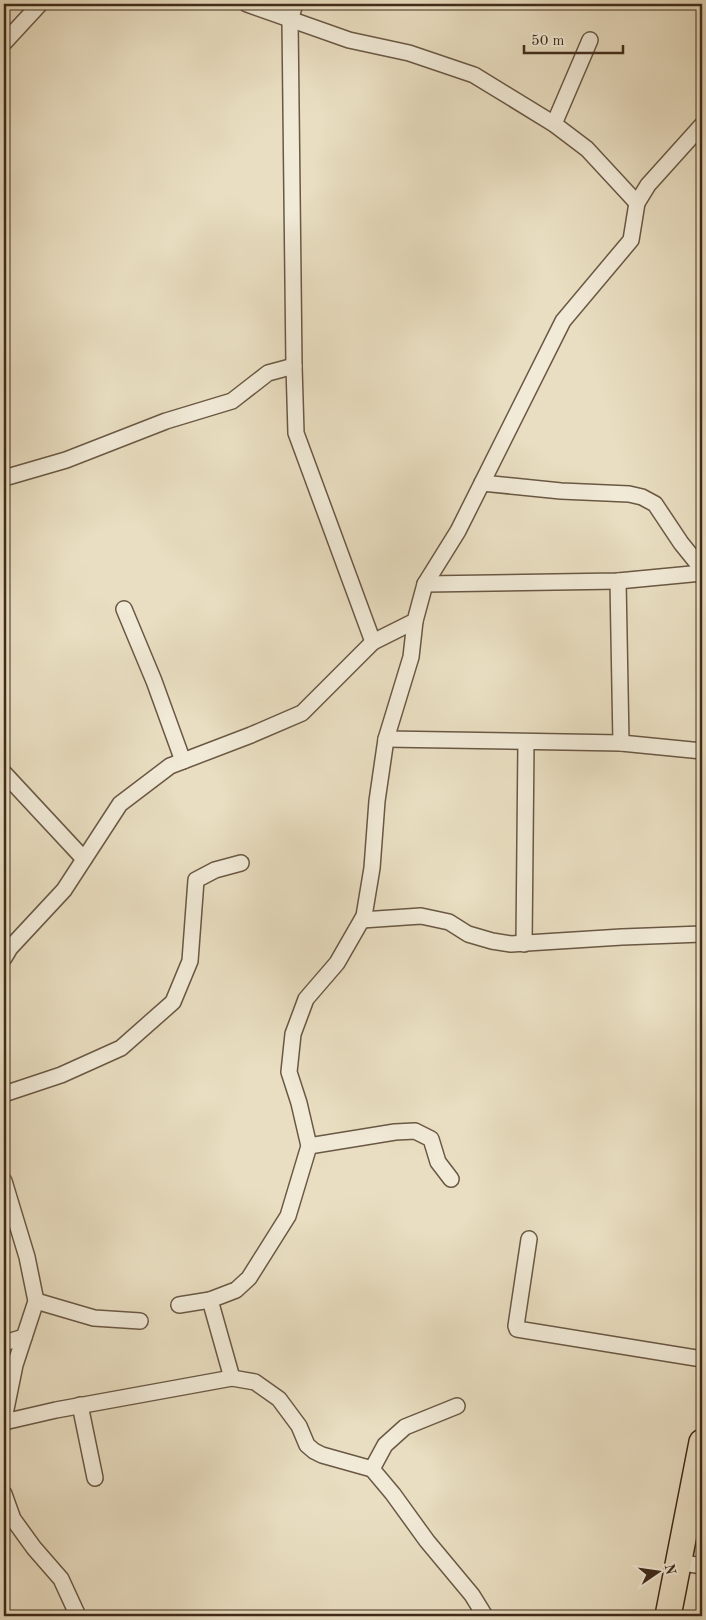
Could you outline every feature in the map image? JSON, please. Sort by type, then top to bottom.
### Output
[{"type":"highway","points":[[668,1616],[702,1444]]},
{"type":"street","points":[[4,42],[40,4]]},
{"type":"street","points":[[247,4],[349,40],[409,53],[474,75],[554,124],[588,149],[637,203]]},
{"type":"street","points":[[295,4],[290,20],[296,433],[373,642]]},
{"type":"street","points":[[554,124],[590,40]]},
{"type":"street","points":[[180,1305],[210,1300],[236,1290],[249,1278],[288,1216],[309,1146],[290,1072],[294,1034],[306,999],[337,963],[364,916],[372,868],[377,801],[386,739],[411,657],[416,621],[425,584],[458,531],[563,321],[631,240],[637,203],[648,185],[702,125]]},
{"type":"street","points":[[4,478],[66,460],[166,421],[232,401],[268,373],[294,366]]},
{"type":"street","points":[[482,483],[561,491],[629,494],[642,497],[655,504],[702,571]]},
{"type":"street","points":[[425,584],[618,581],[702,571]]},
{"type":"street","points":[[618,581],[621,743]]},
{"type":"street","points":[[124,610],[154,681],[183,761]]},
{"type":"street","points":[[4,958],[10,948],[64,890],[120,804],[170,766],[302,713],[373,642],[416,621]]},
{"type":"street","points":[[386,739],[621,743],[702,751]]},
{"type":"street","points":[[524,944],[526,742]]},
{"type":"street","points":[[4,773],[84,859]]},
{"type":"street","points":[[4,1094],[61,1075],[121,1048],[173,1002],[190,961],[196,880],[215,870],[241,864]]},
{"type":"street","points":[[362,920],[421,916],[449,922],[468,934],[511,944],[702,934]]},
{"type":"street","points":[[309,1146],[395,1132],[415,1131],[432,1139],[438,1162],[452,1179]]},
{"type":"street","points":[[4,1181],[27,1257],[36,1301],[15,1365],[4,1421],[80,1405],[232,1378],[255,1382],[279,1399],[299,1426],[307,1445],[314,1451],[372,1469],[393,1494],[426,1541],[472,1595],[484,1616]]},
{"type":"street","points":[[529,1239],[517,1329],[702,1359]]},
{"type":"street","points":[[210,1300],[232,1378]]},
{"type":"street","points":[[36,1301],[94,1318],[140,1321]]},
{"type":"street","points":[[4,1344],[24,1337]]},
{"type":"street","points":[[80,1405],[95,1478]]},
{"type":"street","points":[[372,1469],[385,1445],[405,1427],[457,1406]]},
{"type":"street","points":[[4,1494],[13,1519],[34,1548],[61,1579],[78,1616]]},
{"type":"street","points":[[678,1562],[702,1566]]}]
